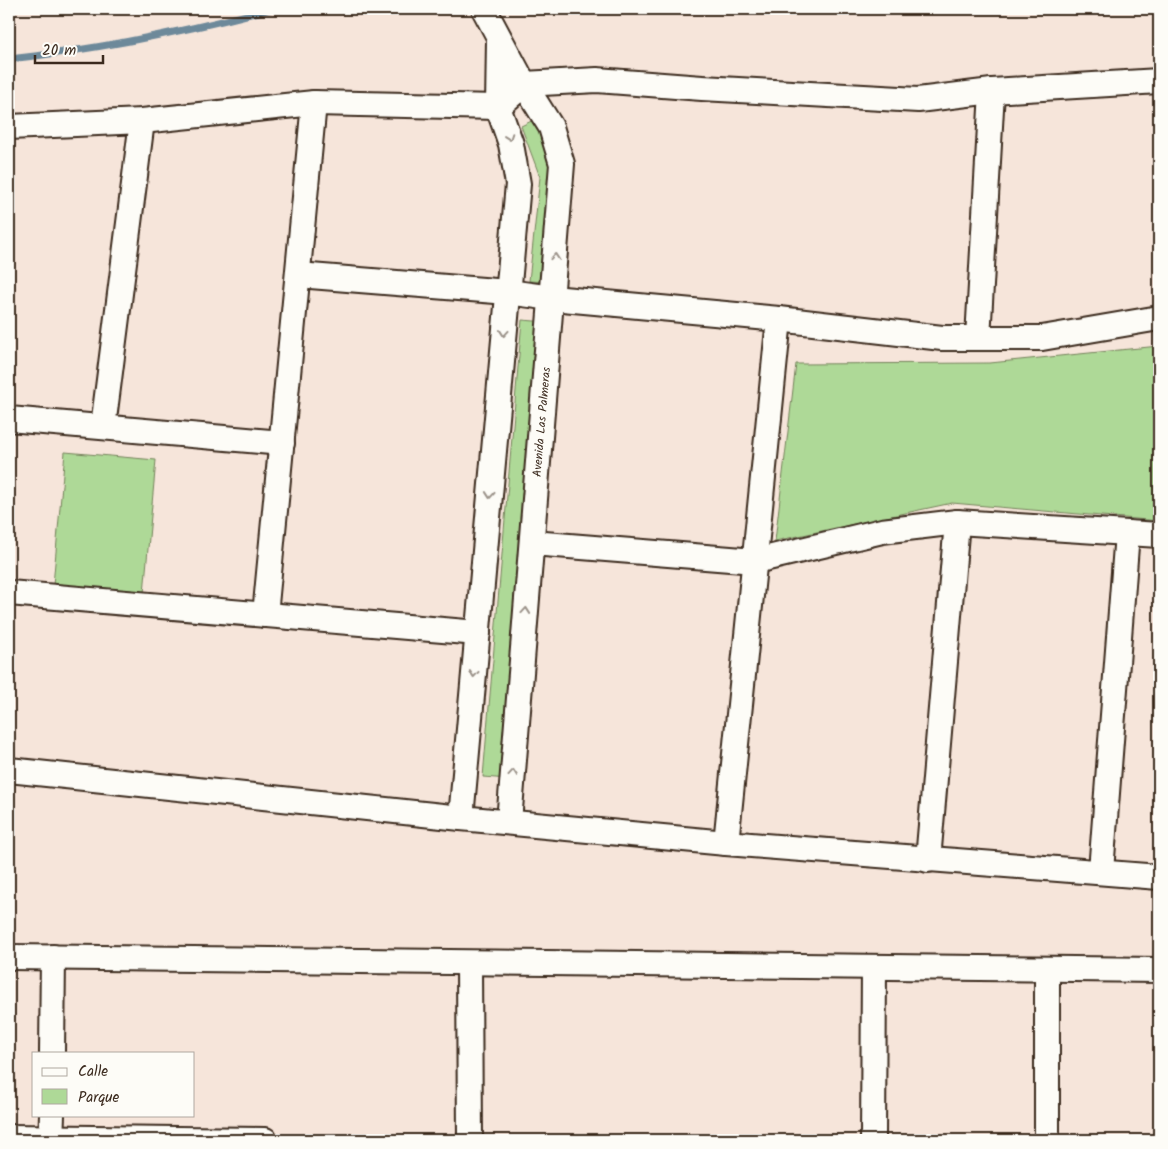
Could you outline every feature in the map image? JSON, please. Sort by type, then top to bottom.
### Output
[{"type":"street","name":"Avenida Las Palmeras","points":[[484,9],[524,84],[550,127],[562,164],[510,822]]},
{"type":"street","points":[[461,818],[518,184],[511,144],[498,107],[500,38]]},
{"type":"street","points":[[9,127],[142,120],[314,103],[498,107],[524,84],[597,80],[712,89],[918,100],[992,91],[1159,81]]},
{"type":"street","points":[[978,338],[992,91]]},
{"type":"street","points":[[265,615],[314,103]]},
{"type":"street","points":[[103,427],[142,120]]},
{"type":"street","points":[[298,275],[508,292],[552,298],[779,319],[942,338],[1042,338],[1159,314]]},
{"type":"street","points":[[726,843],[779,319]]},
{"type":"street","points":[[9,419],[282,443]]},
{"type":"street","points":[[532,543],[755,561],[882,531],[957,522],[1159,535]]},
{"type":"street","points":[[928,860],[957,522]]},
{"type":"street","points":[[1102,871],[1127,533]]},
{"type":"street","points":[[9,594],[478,633]]},
{"type":"street","points":[[9,770],[461,818],[726,843],[928,860],[1102,871],[1159,877]]},
{"type":"street","points":[[9,957],[1159,970]]},
{"type":"street","points":[[52,1052],[53,957]]},
{"type":"street","points":[[469,963],[470,1140]]},
{"type":"street","points":[[872,1140],[874,967]]},
{"type":"street","points":[[1047,969],[1047,1140]]},
{"type":"street","points":[[9,1137],[51,1131],[264,1140]]},
{"type":"green space","points":[[540,117],[557,166],[549,282],[529,281],[540,177],[521,126]]},
{"type":"green space","points":[[522,320],[547,322],[508,779],[483,777]]},
{"type":"green space","points":[[1159,346],[1159,521],[952,503],[775,541],[796,364],[990,363]]},
{"type":"green space","points":[[65,452],[156,460],[144,593],[53,585]]},
{"type":"waterway","points":[[9,59],[140,39],[270,9]]}]
